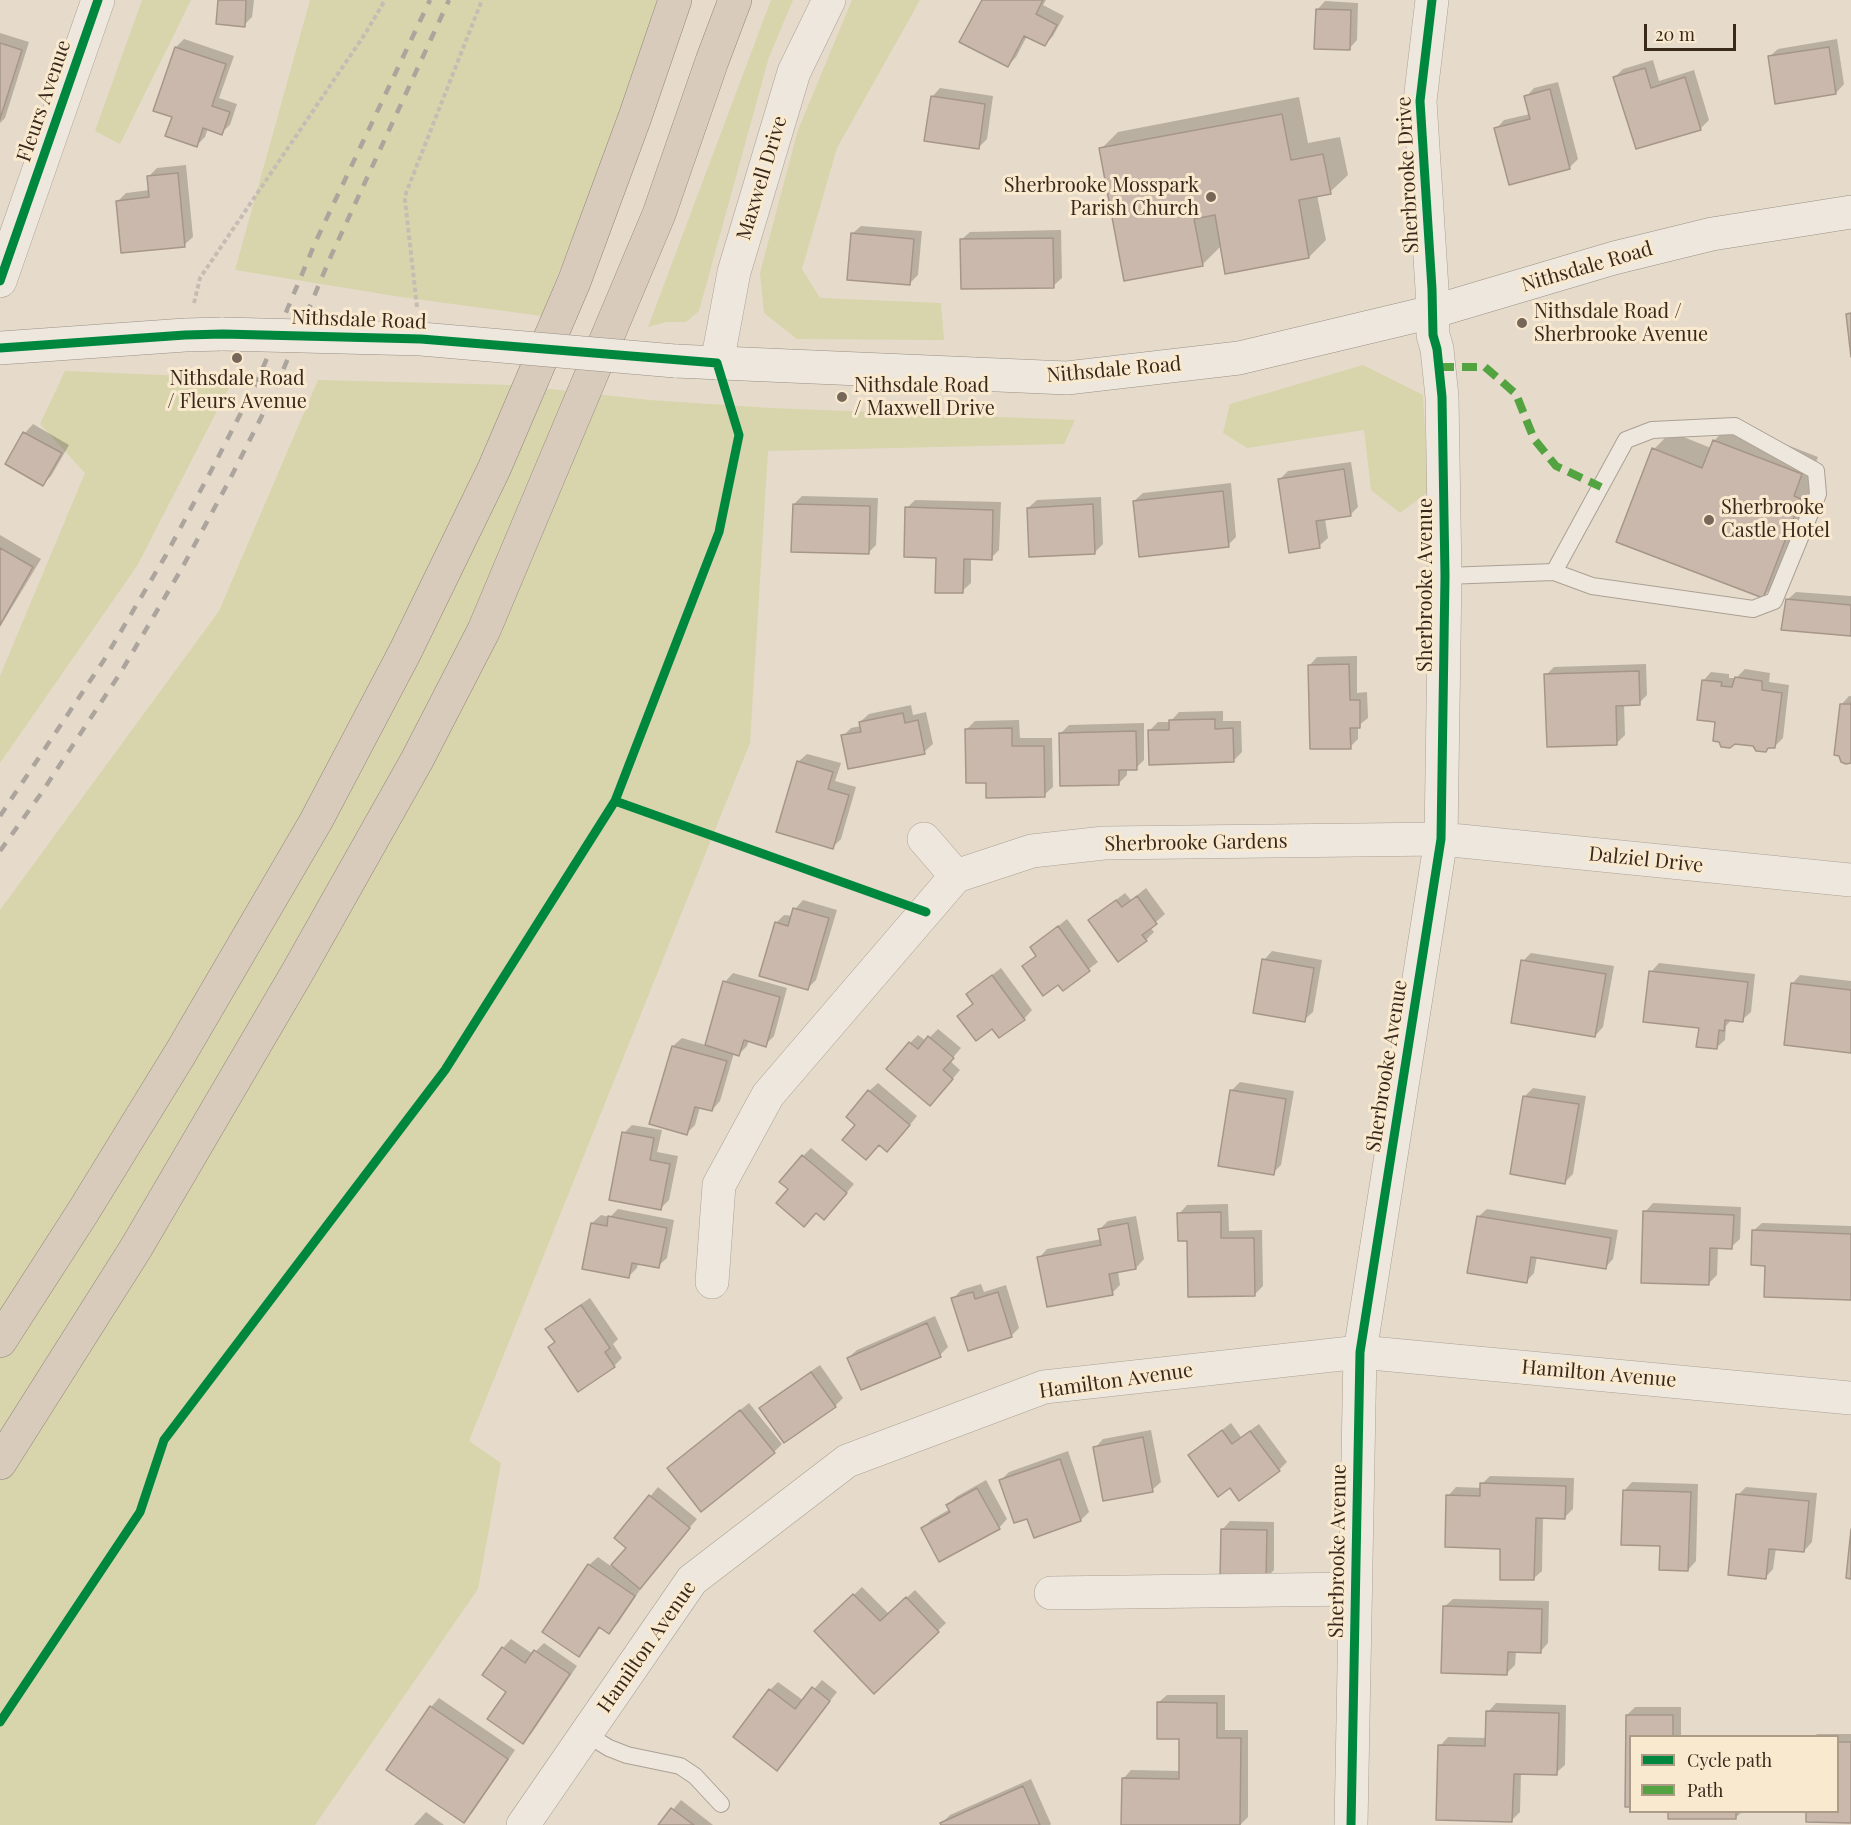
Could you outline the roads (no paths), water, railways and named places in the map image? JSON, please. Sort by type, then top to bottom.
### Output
[{"type":"highway","points":[[0,1341],[180,1054],[316,821],[431,600],[519,412],[574,282],[675,0]]},
{"type":"highway","points":[[0,1463],[136,1248],[297,973],[417,760],[484,630],[659,214],[735,0]]},
{"type":"highway","points":[[0,1301],[316,821]]},
{"type":"street","name":"Fleurs Avenue","points":[[0,281],[98,0]]},
{"type":"street","name":"Maxwell Drive","points":[[717,363],[734,272],[794,72],[829,0]]},
{"type":"street","name":"Sherbrooke Drive","points":[[1432,0],[1420,101],[1432,312]]},
{"type":"street","name":"Nithsdale Road","points":[[0,348],[223,334],[421,339],[675,361],[1067,378],[1239,358],[1432,312],[1614,258],[1712,234],[1851,212]]},
{"type":"street","name":"Sherbrooke Avenue","points":[[1351,1825],[1360,1352],[1441,839],[1445,576],[1442,397],[1432,312]]},
{"type":"street","points":[[712,1282],[719,1185],[768,1095],[956,876],[924,839]]},
{"type":"street","name":"Sherbrooke Gardens","points":[[956,876],[1032,851],[1104,843],[1441,839]]},
{"type":"street","name":"Dalziel Drive","points":[[1441,839],[1851,880]]},
{"type":"street","name":"Hamilton Avenue","points":[[523,1825],[692,1580],[847,1461],[1044,1387],[1360,1352],[1851,1398]]},
{"type":"street","points":[[1051,1593],[1356,1589]]},
{"type":"lane","points":[[1445,576],[1554,572],[1592,586],[1753,609],[1774,601],[1818,494],[1816,471],[1735,426],[1652,430],[1626,440],[1554,572]]},
{"type":"lane","points":[[585,1734],[627,1755],[680,1766],[695,1776],[721,1804]]},
{"type":"railway","points":[[0,816],[104,660],[166,555],[212,469],[257,382],[315,243],[430,0]]},
{"type":"railway","points":[[0,851],[121,672],[182,568],[229,481],[273,394],[331,256],[449,0]]},
{"type":"place","name":"Sherbrooke Mosspark Parish Church","points":[[1211,197]]},
{"type":"place","name":"Nithsdale Road / Sherbrooke Avenue","points":[[1522,323]]},
{"type":"place","name":"Nithsdale Road / Fleurs Avenue","points":[[237,358]]},
{"type":"place","name":"Nithsdale Road / Maxwell Drive","points":[[842,397]]},
{"type":"place","name":"Sherbrooke Castle Hotel","points":[[1709,520]]}]
